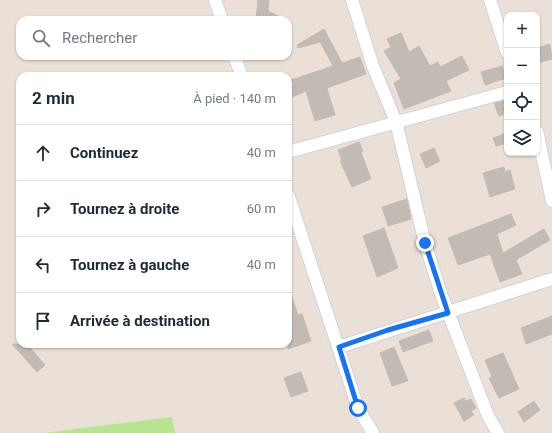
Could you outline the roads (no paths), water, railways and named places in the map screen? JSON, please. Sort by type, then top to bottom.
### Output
[{"type":"street","points":[[215,0],[221,16]]},
{"type":"street","points":[[352,0],[373,66],[396,122],[425,243],[448,313],[488,416],[498,433]]},
{"type":"street","points":[[490,0],[505,48]]},
{"type":"street","points":[[236,60],[240,72]]},
{"type":"street","points":[[292,151],[504,93]]},
{"type":"street","points":[[540,145],[552,201]]},
{"type":"street","points":[[292,207],[317,287],[339,347],[358,408],[373,433]]},
{"type":"street","points":[[339,347],[388,330],[448,313],[552,279]]}]
